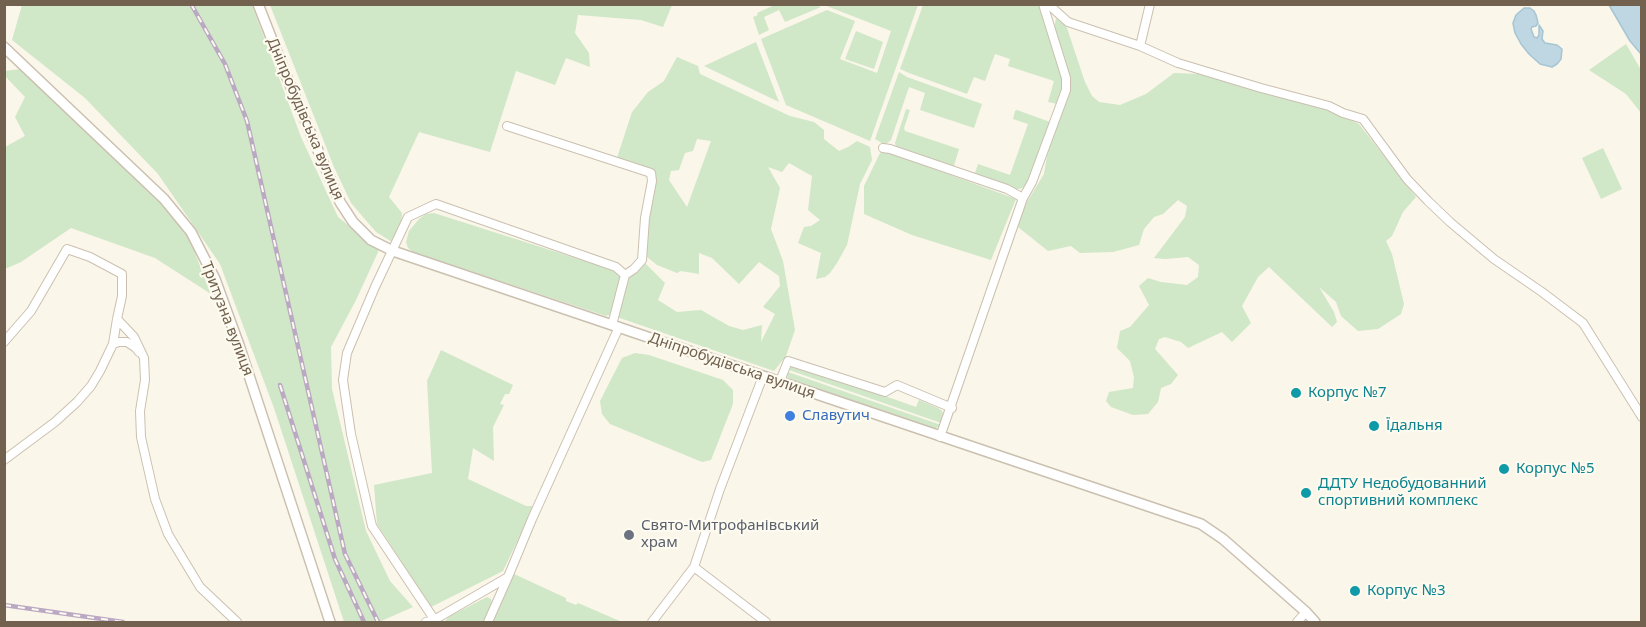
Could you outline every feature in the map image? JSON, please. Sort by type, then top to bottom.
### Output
[{"type":"street","name":"Дніпробудівська вулиця","points":[[258,4],[340,202],[370,240],[393,251],[1202,524],[1223,539],[1315,622]]},
{"type":"street","points":[[1046,4],[1068,22],[1140,46],[1178,63],[1329,106],[1363,119],[1407,179],[1450,222],[1494,259],[1583,323],[1641,417]]},
{"type":"street","points":[[940,437],[1023,198],[1032,182],[1065,90],[1066,78],[1046,4]]},
{"type":"street","points":[[1140,46],[1150,4]]},
{"type":"street","name":"Тритузна вулиця","points":[[4,47],[164,199],[191,232],[215,279],[239,345],[330,622]]},
{"type":"street","points":[[488,622],[616,326],[625,275],[642,260],[645,218],[652,181],[651,173],[507,126]]},
{"type":"street","points":[[883,148],[1007,189],[1023,198]]},
{"type":"street","points":[[508,577],[432,622],[372,526],[351,434],[343,380],[347,353],[408,217],[436,204],[616,267],[625,275]]},
{"type":"street","points":[[4,342],[31,311],[67,249],[90,257],[122,274],[122,296],[113,344],[91,386],[55,422],[4,460]]},
{"type":"street","points":[[117,319],[134,337],[144,357],[145,380],[140,411],[141,437],[158,508],[168,534],[200,587],[237,622]]},
{"type":"street","points":[[113,344],[127,342],[144,357]]},
{"type":"street","points":[[780,381],[788,361],[885,393],[897,385],[951,408]]},
{"type":"street","points":[[652,622],[694,567],[720,489],[763,376]]},
{"type":"street","points":[[694,567],[766,622]]},
{"type":"street","points":[[1297,622],[1306,612]]},
{"type":"green space","points":[[777,4],[821,7],[785,22],[779,10],[764,17],[769,30],[759,35],[753,17]]},
{"type":"green space","points":[[22,5],[252,5],[301,137],[338,217],[379,250],[331,347],[332,389],[366,531],[390,581],[413,607],[379,622],[344,622],[274,408],[220,264],[158,174],[85,98],[12,40]]},
{"type":"green space","points":[[270,5],[672,5],[663,27],[641,20],[578,15],[575,33],[589,53],[590,67],[566,58],[555,85],[516,71],[490,152],[419,132],[389,197],[402,213],[401,224],[392,242],[376,232],[351,203],[334,167]]},
{"type":"green space","points":[[824,5],[918,5],[870,141],[786,105],[761,39],[827,10],[855,21],[840,59],[877,73],[891,31]]},
{"type":"green space","points":[[923,5],[1041,5],[1062,73],[1063,89],[1058,104],[1048,102],[1054,81],[1008,66],[1010,59],[995,54],[985,81],[974,77],[967,94],[900,69]]},
{"type":"green space","points":[[1056,18],[1066,25],[1085,82],[1092,96],[1099,102],[1120,105],[1146,94],[1174,73],[1201,74],[1326,109],[1359,124],[1416,197],[1403,212],[1392,236],[1386,241],[1392,254],[1404,304],[1401,314],[1378,329],[1358,331],[1341,316],[1336,302],[1319,287],[1334,312],[1337,322],[1332,327],[1269,267],[1258,277],[1242,306],[1251,323],[1232,342],[1222,332],[1188,348],[1181,342],[1165,337],[1159,339],[1155,349],[1178,375],[1171,384],[1161,388],[1158,402],[1148,414],[1133,415],[1111,407],[1106,401],[1109,392],[1133,388],[1134,377],[1130,361],[1117,348],[1120,331],[1130,327],[1149,305],[1139,286],[1148,278],[1187,285],[1198,277],[1199,265],[1188,257],[1154,258],[1185,217],[1187,206],[1178,200],[1163,214],[1154,217],[1144,229],[1139,245],[1113,252],[1080,253],[1071,246],[1048,251],[1018,227],[1025,205],[1044,174],[1049,143],[1068,90],[1054,29]]},
{"type":"green space","points":[[856,31],[883,42],[874,69],[845,59]]},
{"type":"green space","points":[[756,42],[779,102],[704,66]]},
{"type":"green space","points":[[1626,44],[1641,70],[1641,113],[1626,94],[1589,70]]},
{"type":"green space","points":[[677,57],[698,66],[700,74],[790,116],[814,122],[824,130],[824,139],[839,151],[857,141],[870,147],[872,160],[860,184],[847,245],[830,273],[816,279],[821,253],[798,243],[804,227],[811,226],[820,220],[808,210],[812,176],[789,163],[782,172],[768,167],[780,188],[771,229],[783,261],[795,330],[786,356],[774,371],[614,316],[625,275],[642,260],[665,283],[658,300],[677,312],[701,310],[729,326],[743,330],[762,325],[761,342],[775,314],[763,307],[780,286],[779,276],[759,262],[739,284],[712,258],[699,253],[699,274],[681,271],[677,273],[657,265],[642,253],[651,174],[616,161],[632,112],[648,92],[664,81]],"holes":[[[697,139],[711,141],[687,207],[669,180],[671,171],[679,170],[685,153],[693,151]]]},
{"type":"green space","points":[[21,69],[160,203],[189,238],[211,294],[155,258],[71,228],[21,262],[5,269],[5,147],[25,136],[15,117],[25,97],[5,76],[5,71]]},
{"type":"green space","points":[[899,72],[982,104],[974,128],[920,110],[925,93],[909,87],[891,140],[885,145],[875,139]]},
{"type":"green space","points":[[906,109],[910,110],[905,131],[959,149],[953,169],[899,150],[895,143]]},
{"type":"green space","points":[[1017,110],[1050,122],[1030,181],[1025,187],[1014,189],[974,176],[978,164],[1010,175],[1028,124],[1013,119]]},
{"type":"green space","points":[[1603,148],[1622,189],[1601,199],[1582,158]]},
{"type":"green space","points":[[881,151],[1016,199],[991,260],[912,235],[864,214],[864,186]]},
{"type":"green space","points":[[434,213],[616,271],[621,278],[612,314],[606,316],[413,252],[408,248],[406,242],[409,231],[419,219],[426,214]]},
{"type":"green space","points":[[441,350],[513,385],[500,404],[504,405],[493,427],[494,461],[473,448],[468,479],[526,506],[534,506],[503,571],[431,607],[377,524],[374,485],[432,473],[427,381]]},
{"type":"green space","points":[[635,353],[649,355],[723,380],[733,390],[733,404],[711,460],[702,462],[610,424],[602,414],[600,401],[622,358]]},
{"type":"green space","points":[[797,365],[916,407],[919,400],[938,408],[942,411],[944,418],[941,423],[789,370]]},
{"type":"green space","points":[[788,372],[941,425],[932,429],[790,380],[787,377]]},
{"type":"green space","points":[[514,574],[566,598],[566,601],[576,605],[578,603],[622,622],[492,622]]},
{"type":"green space","points":[[487,597],[492,603],[484,622],[445,622],[448,617]]},
{"type":"water","points":[[1609,5],[1641,5],[1641,54],[1630,41]]},
{"type":"water","points":[[1524,8],[1530,8],[1536,15],[1538,23],[1531,29],[1534,37],[1537,38],[1539,35],[1539,25],[1543,31],[1542,39],[1545,43],[1557,45],[1562,49],[1561,59],[1552,67],[1540,64],[1529,54],[1515,33],[1513,23],[1516,15]]},
{"type":"railway","points":[[191,4],[225,64],[247,121],[345,554],[378,622]]},
{"type":"railway","points":[[280,385],[335,559],[364,622]]},
{"type":"railway","points":[[4,605],[123,622]]},
{"type":"place","name":"Корпус №7","points":[[1296,393]]},
{"type":"place","name":"Славутич","points":[[790,416]]},
{"type":"place","name":"Їдальня","points":[[1374,426]]},
{"type":"place","name":"Корпус №5","points":[[1504,469]]},
{"type":"place","name":"ДДТУ Недобудованний спортивний комплекс","points":[[1306,493]]},
{"type":"place","name":"Свято-Митрофанівський храм","points":[[629,535]]},
{"type":"place","name":"Корпус №3","points":[[1355,591]]}]
